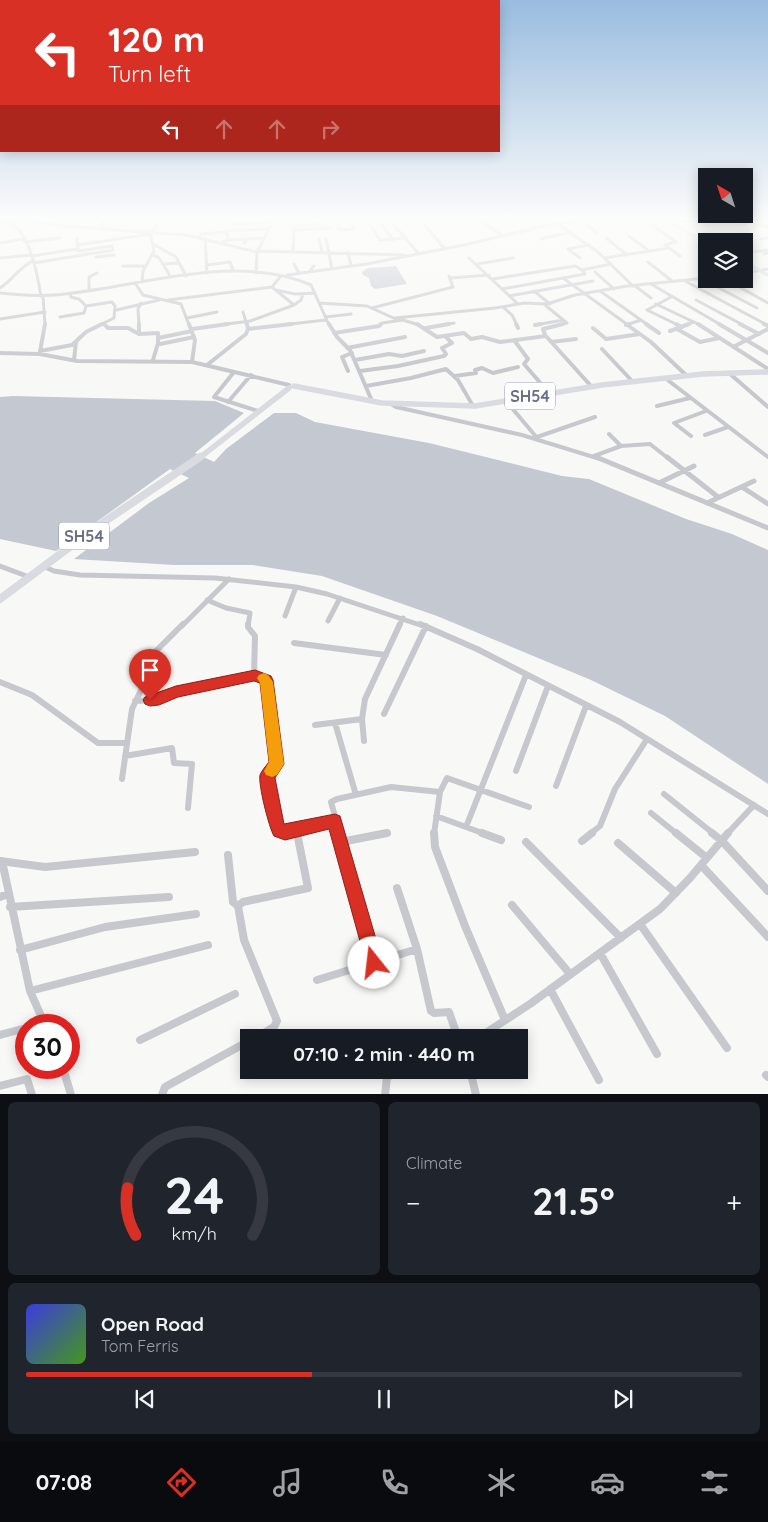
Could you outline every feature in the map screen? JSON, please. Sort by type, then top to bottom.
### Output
[{"type":"highway","points":[[765,270],[768,274]]},
{"type":"main road","name":"SH54","points":[[0,599],[95,528],[208,452],[291,386],[391,404],[473,406],[591,386],[768,370]]},
{"type":"street","points":[[0,288],[12,280],[20,269]]},
{"type":"street","points":[[36,269],[45,312],[45,329],[40,352]]},
{"type":"street","points":[[121,274],[122,269]]},
{"type":"street","points":[[142,282],[144,269]]},
{"type":"street","points":[[167,269],[170,274]]},
{"type":"street","points":[[182,269],[186,276]]},
{"type":"street","points":[[255,269],[256,273]]},
{"type":"street","points":[[297,269],[299,273]]},
{"type":"street","points":[[304,281],[311,269]]},
{"type":"street","points":[[279,277],[332,269]]},
{"type":"street","points":[[482,269],[518,304]]},
{"type":"street","points":[[492,279],[556,269]]},
{"type":"street","points":[[582,270],[587,269]]},
{"type":"street","points":[[617,269],[652,298]]},
{"type":"street","points":[[657,269],[673,282]]},
{"type":"street","points":[[0,293],[42,296],[233,270],[304,281],[311,285],[334,332],[352,353],[372,401]]},
{"type":"street","points":[[502,289],[586,274],[582,270]]},
{"type":"street","points":[[595,272],[614,289]]},
{"type":"street","points":[[89,291],[89,277],[97,274]]},
{"type":"street","points":[[372,308],[452,287],[450,277],[488,275]]},
{"type":"street","points":[[274,288],[279,277]]},
{"type":"street","points":[[563,278],[651,342],[687,376]]},
{"type":"street","points":[[334,332],[378,326],[382,323],[396,322],[397,319],[518,304],[550,304],[586,293],[634,285],[698,278]]},
{"type":"street","points":[[684,280],[768,327],[760,334],[736,346]]},
{"type":"street","points":[[509,296],[593,281]]},
{"type":"street","points":[[135,283],[140,293],[181,304],[194,337],[192,362]]},
{"type":"street","points":[[650,284],[768,353]]},
{"type":"street","points":[[116,310],[141,303],[167,299],[274,288],[286,293],[315,294]]},
{"type":"street","points":[[274,288],[294,305]]},
{"type":"street","points":[[719,288],[757,308]]},
{"type":"street","points":[[742,288],[768,303]]},
{"type":"street","points":[[534,291],[550,304]]},
{"type":"street","points":[[600,291],[659,333]]},
{"type":"street","points":[[70,293],[71,297],[78,299],[86,306]]},
{"type":"street","points":[[158,338],[192,330],[245,322],[294,305],[301,300],[303,294]]},
{"type":"street","points":[[671,297],[647,310],[682,327]]},
{"type":"street","points":[[696,300],[768,338]]},
{"type":"street","points":[[74,360],[77,339],[86,332],[114,318],[116,310],[111,302],[86,306]]},
{"type":"street","points":[[139,334],[138,309],[141,303]]},
{"type":"street","points":[[319,303],[350,304],[372,308],[397,319],[410,321],[425,328],[437,337],[461,333],[467,334],[470,339],[482,337],[497,342],[546,336]]},
{"type":"street","points":[[544,304],[567,323],[542,329],[546,336],[591,386]]},
{"type":"street","points":[[656,304],[694,322],[736,346],[768,370]]},
{"type":"street","points":[[60,317],[84,313],[86,306]]},
{"type":"street","points":[[503,307],[512,315],[518,328]]},
{"type":"street","points":[[0,319],[45,312]]},
{"type":"street","points":[[187,318],[217,312]]},
{"type":"street","points":[[243,312],[248,329]]},
{"type":"street","points":[[207,365],[221,352],[241,339],[248,329],[351,314]]},
{"type":"street","points":[[535,325],[563,320]]},
{"type":"street","points":[[626,324],[641,320]]},
{"type":"street","points":[[670,331],[694,322]]},
{"type":"street","points":[[425,328],[454,323]]},
{"type":"street","points":[[104,324],[108,328],[128,328],[139,334],[158,333],[158,343],[153,360]]},
{"type":"street","points":[[593,328],[606,338],[640,334]]},
{"type":"street","points":[[677,329],[700,342],[720,338]]},
{"type":"street","points":[[347,348],[405,336]]},
{"type":"street","points":[[360,371],[398,366],[444,356],[446,354],[442,348],[452,343],[445,336]]},
{"type":"street","points":[[158,343],[162,344],[194,337]]},
{"type":"street","points":[[551,342],[576,339]]},
{"type":"street","points":[[514,340],[528,359],[524,364],[549,393]]},
{"type":"street","points":[[0,353],[40,352],[76,342]]},
{"type":"street","points":[[602,349],[633,382]]},
{"type":"street","points":[[355,360],[389,354],[402,356],[424,351]]},
{"type":"street","points":[[40,352],[74,360],[192,362],[291,386]]},
{"type":"street","points":[[348,371],[342,357],[352,353]]},
{"type":"street","points":[[455,376],[476,373],[475,370],[477,368],[485,368],[492,374],[518,367]]},
{"type":"street","points":[[366,386],[423,376],[446,369],[455,376],[473,406]]},
{"type":"street","points":[[234,372],[214,397],[258,411]]},
{"type":"street","points":[[729,373],[768,406]]},
{"type":"street","points":[[228,402],[251,376]]},
{"type":"street","points":[[665,378],[768,457]]},
{"type":"street","points":[[657,406],[690,398]]},
{"type":"street","points":[[506,401],[537,438]]},
{"type":"street","points":[[391,404],[396,407],[537,438],[594,456],[768,528]]},
{"type":"street","points":[[691,436],[674,423],[706,411]]},
{"type":"street","points":[[537,438],[595,417]]},
{"type":"street","points":[[705,435],[728,428]]},
{"type":"street","points":[[609,434],[621,446]]},
{"type":"street","points":[[594,456],[621,446],[650,444],[718,497]]},
{"type":"street","points":[[659,483],[694,466]]},
{"type":"street","points":[[707,503],[754,481]]},
{"type":"street","points":[[742,487],[768,504]]},
{"type":"street","points":[[0,566],[29,576]]},
{"type":"street","points":[[42,566],[54,571],[80,575],[229,579],[296,588],[340,598],[403,618],[426,626],[477,649],[586,706],[647,739],[768,814]]},
{"type":"street","points":[[122,779],[134,701],[142,688],[148,659],[229,579]]},
{"type":"street","points":[[285,616],[296,588]]},
{"type":"street","points":[[328,621],[340,598]]},
{"type":"street","points":[[207,600],[226,608],[250,612],[248,628],[255,638],[255,676]]},
{"type":"street","points":[[364,741],[362,719],[365,699],[403,618]]},
{"type":"street","points":[[384,714],[426,626]]},
{"type":"street","points":[[294,643],[386,655]]},
{"type":"street","points":[[466,827],[526,675]]},
{"type":"street","points":[[134,701],[157,700],[176,692],[255,676],[264,678],[277,764],[268,774],[267,778],[277,827],[282,832],[335,821]]},
{"type":"street","points":[[0,682],[32,696],[98,743],[127,743]]},
{"type":"street","points":[[516,771],[548,686]]},
{"type":"street","points":[[556,786],[586,706]]},
{"type":"street","points":[[314,725],[362,719]]},
{"type":"street","points":[[334,723],[356,794]]},
{"type":"street","points":[[582,841],[600,826],[615,789],[647,739]]},
{"type":"street","points":[[125,756],[172,748],[174,762],[192,764],[188,808]]},
{"type":"street","points":[[505,1020],[438,857],[433,834],[440,792],[447,778],[529,807]]},
{"type":"street","points":[[374,963],[331,802],[356,794],[391,787],[440,792]]},
{"type":"street","points":[[664,794],[722,841],[768,891]]},
{"type":"street","points":[[492,1029],[550,989],[660,908],[676,893],[754,805]]},
{"type":"street","points":[[651,813],[707,858]]},
{"type":"street","points":[[436,816],[501,840]]},
{"type":"street","points":[[238,906],[243,902],[308,888],[296,830]]},
{"type":"street","points":[[341,842],[387,833]]},
{"type":"street","points":[[526,842],[621,938]]},
{"type":"street","points":[[618,843],[676,893]]},
{"type":"street","points":[[38,1014],[30,991],[10,907],[4,896],[1,861],[45,867],[195,852]]},
{"type":"street","points":[[228,855],[233,902],[238,906],[244,940],[277,1020],[274,1027],[271,1029]]},
{"type":"street","points":[[701,865],[768,937]]},
{"type":"street","points":[[396,888],[417,949],[431,1011],[434,1013],[450,1012],[455,1029]]},
{"type":"street","points":[[10,907],[169,897]]},
{"type":"street","points":[[512,905],[570,974]]},
{"type":"street","points":[[20,950],[79,932],[196,914]]},
{"type":"street","points":[[640,924],[727,1048]]},
{"type":"street","points":[[30,991],[208,945]]},
{"type":"street","points":[[317,980],[417,949]]},
{"type":"street","points":[[600,953],[657,1054]]},
{"type":"street","points":[[550,989],[599,1080]]},
{"type":"street","points":[[140,1040],[235,994]]},
{"type":"street","points":[[0,1035],[15,1031]]},
{"type":"street","points":[[162,1094],[165,1087],[240,1046]]},
{"type":"street","points":[[0,1086],[27,1079],[32,1094]]},
{"type":"street","points":[[66,1079],[71,1094]]},
{"type":"street","points":[[385,1094],[387,1079]]},
{"type":"street","points":[[472,1079],[476,1094]]},
{"type":"shaded area","points":[[366,269],[398,269],[407,284],[375,289],[371,286],[369,278],[363,275],[362,272]]},
{"type":"shaded area","points":[[0,397],[215,401],[244,413],[195,453],[214,462],[226,449],[274,413],[296,413],[315,422],[429,443],[562,476],[589,479],[686,519],[732,534],[768,550],[768,784],[665,716],[591,680],[437,616],[322,576],[253,565],[174,565],[74,559],[149,503],[189,478],[170,469],[56,551],[0,539]]},
{"type":"slow traffic","points":[[264,678],[266,680],[277,764],[272,771]]},
{"type":"route","points":[[150,700],[159,699],[176,692],[255,676],[266,680],[277,764],[268,774],[267,778],[277,827],[280,831],[285,832],[335,821],[374,963]]}]
